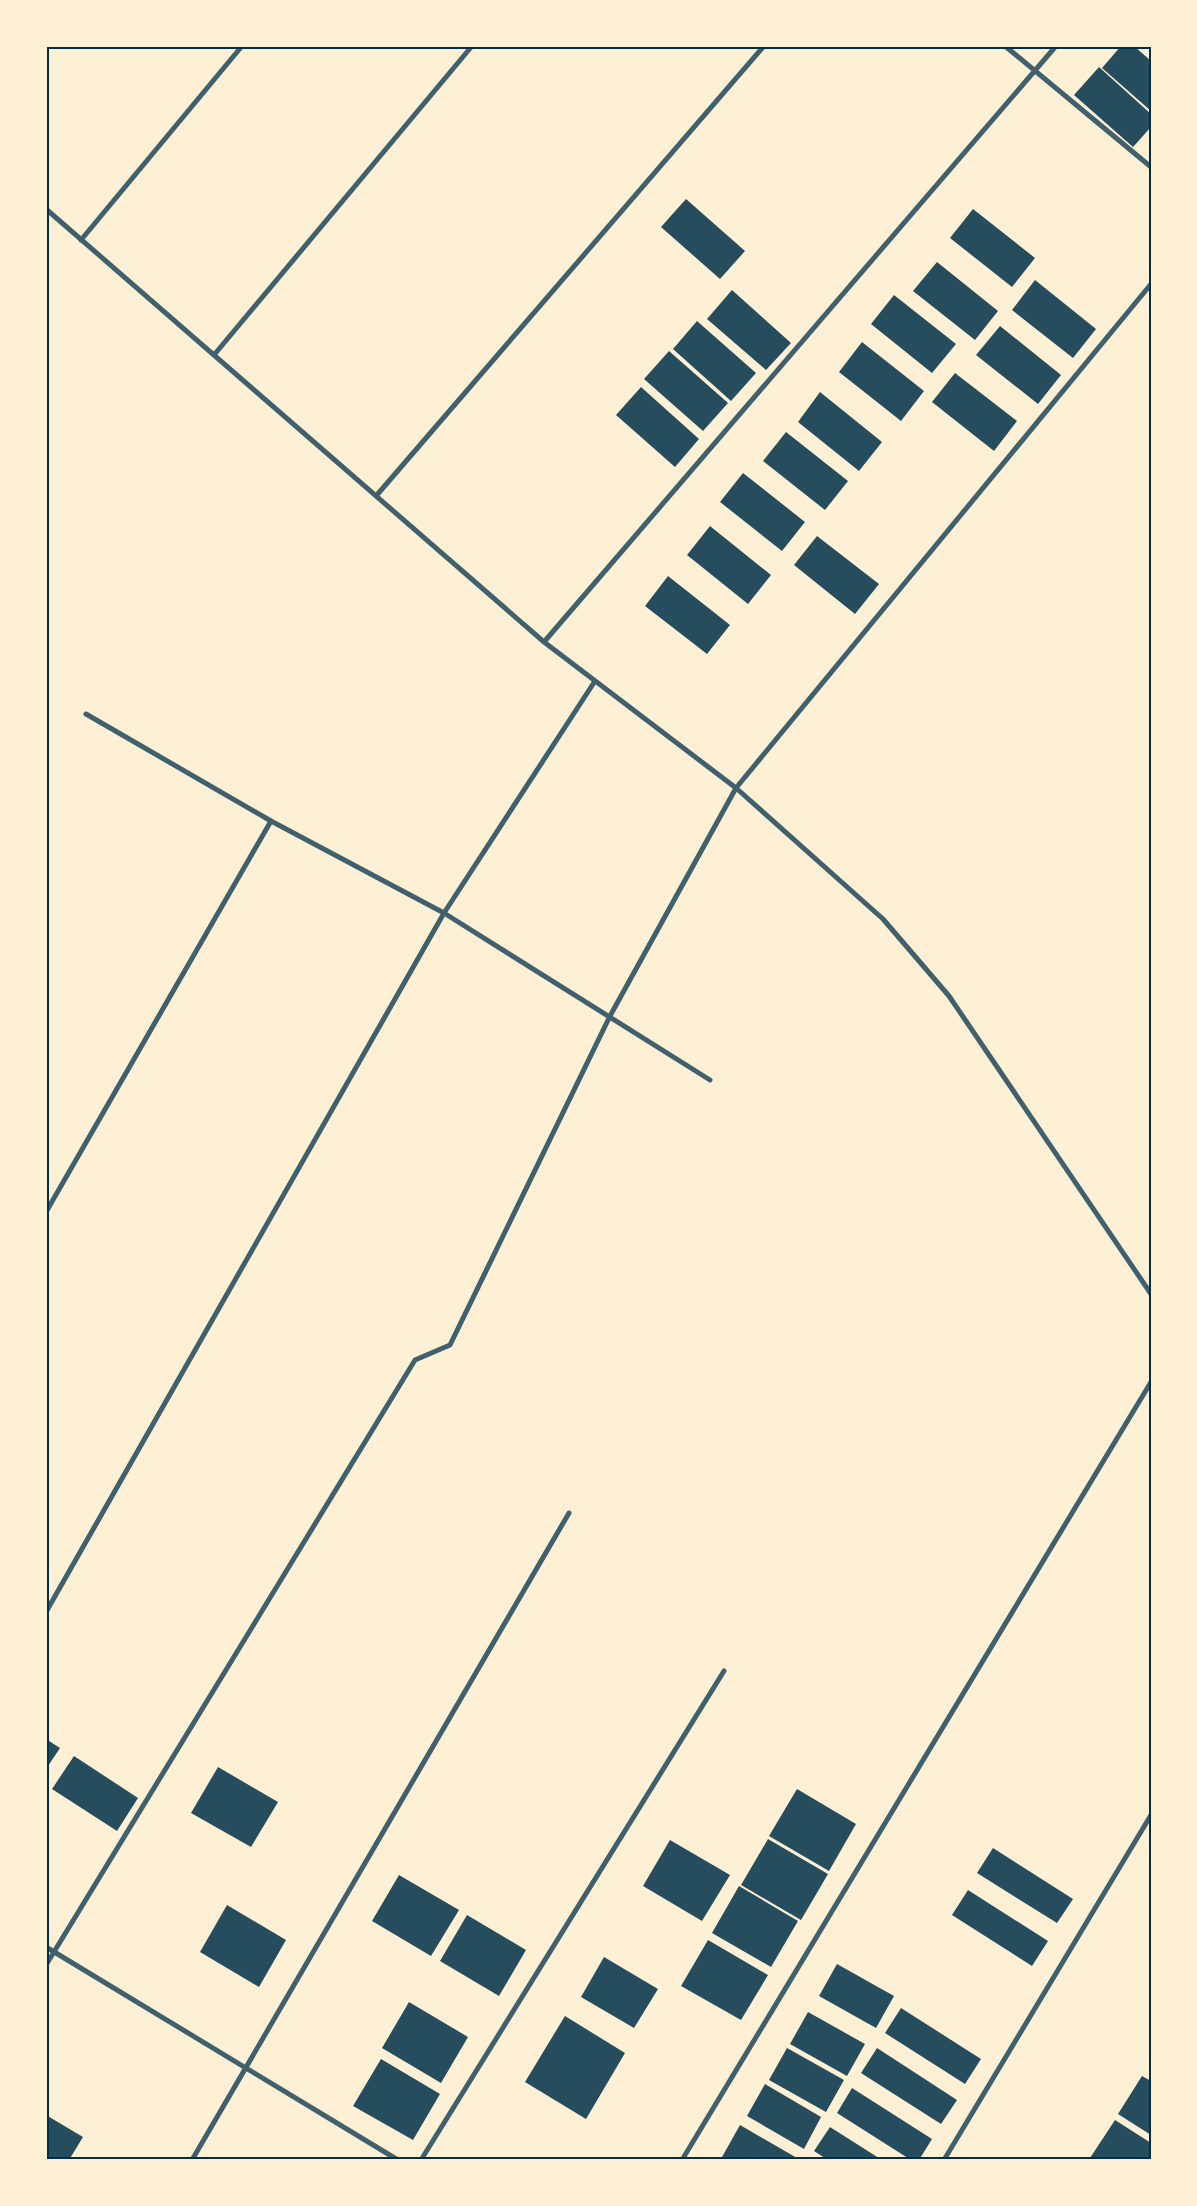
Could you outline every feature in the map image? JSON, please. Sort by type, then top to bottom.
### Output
[{"type":"street","points":[[81,240],[242,46]]},
{"type":"street","points":[[214,355],[472,46]]},
{"type":"street","points":[[376,496],[764,46]]},
{"type":"street","points":[[1005,46],[1151,167]]},
{"type":"street","points":[[544,642],[1056,46]]},
{"type":"street","points":[[46,208],[544,642],[736,788],[883,919],[949,996],[1151,1294]]},
{"type":"street","points":[[46,1965],[415,1360],[450,1345],[610,1016],[736,788],[1151,284]]},
{"type":"street","points":[[46,1612],[444,913],[595,681]]},
{"type":"street","points":[[86,714],[272,821],[444,913],[710,1080]]},
{"type":"street","points":[[46,1212],[272,821]]},
{"type":"street","points":[[682,2160],[1151,1382]]},
{"type":"street","points":[[192,2160],[569,1513]]},
{"type":"street","points":[[421,2160],[724,1671]]},
{"type":"street","points":[[944,2160],[1151,1815]]},
{"type":"street","points":[[46,1947],[398,2160]]},
{"type":"building","points":[[1121,46],[1134,46],[1151,61],[1151,111],[1102,68]]},
{"type":"building","points":[[1099,67],[1151,114],[1151,127],[1133,147],[1074,95]]},
{"type":"building","points":[[686,199],[745,251],[720,279],[661,227]]},
{"type":"building","points":[[973,209],[1035,258],[1012,287],[950,238]]},
{"type":"building","points":[[937,262],[998,311],[975,340],[913,291]]},
{"type":"building","points":[[1035,280],[1096,329],[1073,358],[1012,310]]},
{"type":"building","points":[[732,290],[791,343],[766,370],[707,319]]},
{"type":"building","points":[[894,295],[956,344],[932,373],[871,324]]},
{"type":"building","points":[[697,321],[756,373],[731,401],[673,349]]},
{"type":"building","points":[[1000,326],[1061,375],[1038,404],[976,355]]},
{"type":"building","points":[[862,342],[924,391],[901,421],[839,372]]},
{"type":"building","points":[[669,351],[728,403],[703,431],[644,379]]},
{"type":"building","points":[[955,373],[1017,421],[994,451],[932,402]]},
{"type":"building","points":[[641,387],[699,439],[675,467],[616,415]]},
{"type":"building","points":[[820,392],[882,442],[859,471],[798,422]]},
{"type":"building","points":[[786,432],[848,481],[825,510],[763,461]]},
{"type":"building","points":[[743,473],[805,522],[782,551],[720,502]]},
{"type":"building","points":[[710,526],[771,575],[748,604],[687,555]]},
{"type":"building","points":[[817,536],[879,584],[855,614],[794,565]]},
{"type":"building","points":[[668,576],[730,625],[707,654],[645,606]]},
{"type":"building","points":[[46,1739],[60,1748],[46,1769]]},
{"type":"building","points":[[74,1756],[138,1798],[117,1831],[52,1789]]},
{"type":"building","points":[[218,1767],[278,1802],[251,1847],[191,1813]]},
{"type":"building","points":[[797,1789],[856,1824],[829,1871],[769,1836]]},
{"type":"building","points":[[768,1839],[828,1874],[801,1920],[741,1885]]},
{"type":"building","points":[[670,1840],[730,1875],[702,1921],[643,1886]]},
{"type":"building","points":[[993,1848],[1073,1899],[1057,1923],[977,1873]]},
{"type":"building","points":[[399,1875],[459,1910],[431,1956],[372,1921]]},
{"type":"building","points":[[739,1886],[798,1921],[771,1967],[712,1933]]},
{"type":"building","points":[[968,1890],[1048,1941],[1032,1966],[952,1915]]},
{"type":"building","points":[[227,1905],[286,1940],[259,1987],[200,1952]]},
{"type":"building","points":[[467,1915],[526,1950],[499,1996],[440,1961]]},
{"type":"building","points":[[708,1940],[768,1975],[741,2020],[681,1986]]},
{"type":"building","points":[[604,1957],[658,1989],[634,2028],[581,1997]]},
{"type":"building","points":[[837,1964],[894,1996],[876,2028],[819,1996]]},
{"type":"building","points":[[409,2002],[468,2037],[441,2083],[382,2048]]},
{"type":"building","points":[[901,2008],[981,2059],[965,2084],[885,2033]]},
{"type":"building","points":[[808,2012],[865,2044],[847,2076],[790,2044]]},
{"type":"building","points":[[565,2016],[625,2053],[586,2119],[525,2082]]},
{"type":"building","points":[[787,2048],[844,2080],[826,2112],[769,2080]]},
{"type":"building","points":[[877,2048],[957,2100],[941,2124],[861,2073]]},
{"type":"building","points":[[381,2059],[440,2094],[413,2140],[353,2106]]},
{"type":"building","points":[[1142,2076],[1151,2081],[1151,2135],[1118,2114]]},
{"type":"building","points":[[765,2084],[821,2117],[804,2149],[747,2116]]},
{"type":"building","points":[[852,2088],[932,2139],[919,2160],[911,2160],[837,2113]]},
{"type":"building","points":[[46,2115],[83,2137],[69,2160],[46,2160]]},
{"type":"building","points":[[1115,2120],[1151,2143],[1151,2160],[1093,2160],[1090,2158]]},
{"type":"building","points":[[740,2125],[797,2158],[796,2160],[726,2160],[722,2157]]},
{"type":"building","points":[[830,2127],[882,2160],[828,2160],[814,2151]]}]
